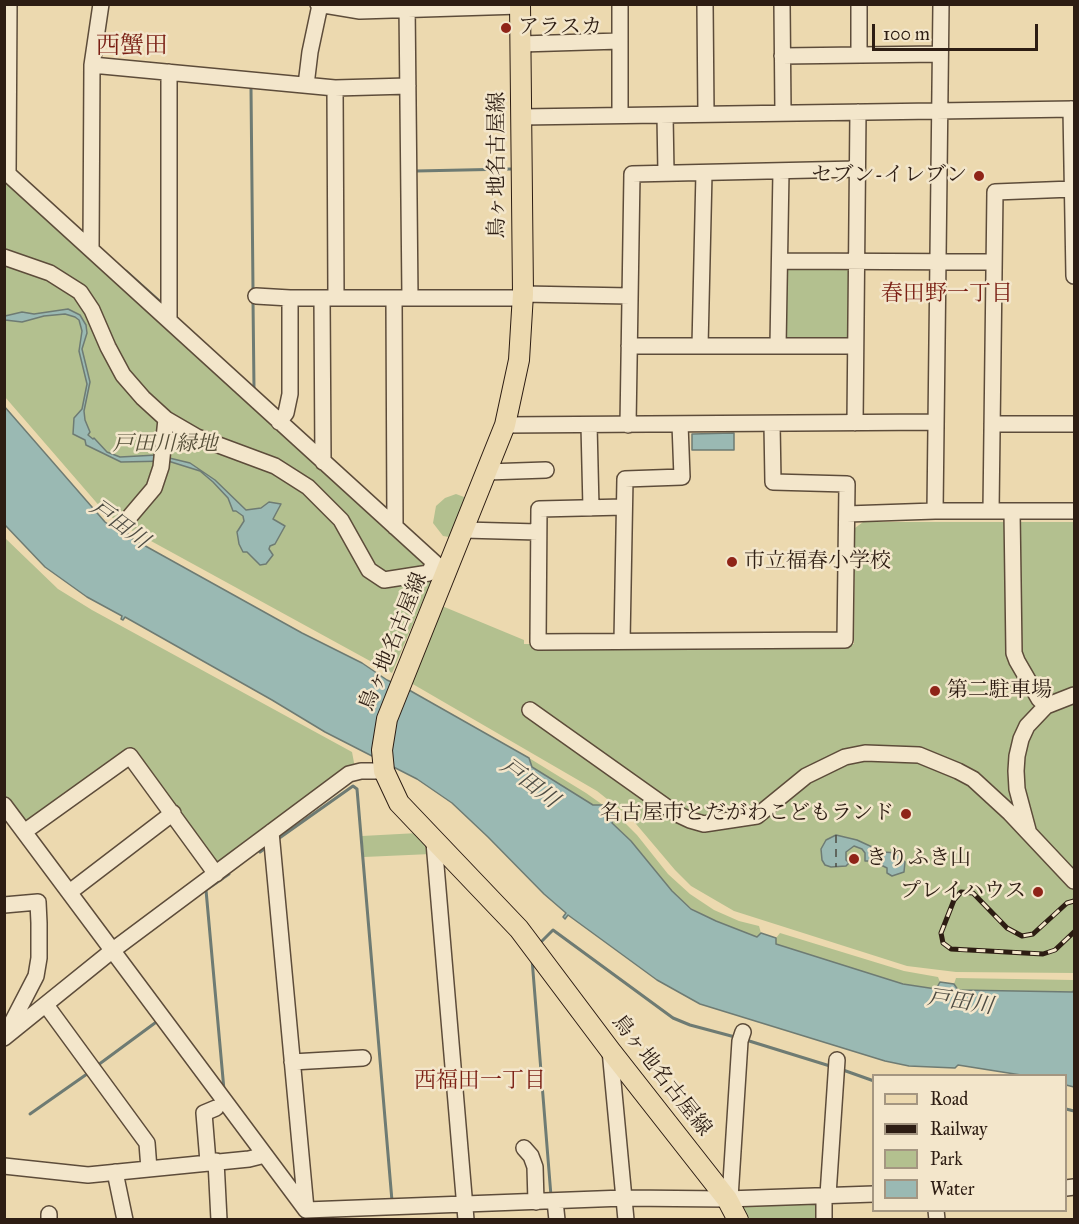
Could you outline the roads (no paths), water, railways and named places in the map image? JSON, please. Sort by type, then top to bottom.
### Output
[{"type":"main road","name":"鳥ヶ地名古屋線","points":[[520,5],[523,296],[519,360],[505,425],[464,530],[440,568],[387,719],[382,750],[384,771],[399,803],[519,930],[610,1050],[729,1198],[738,1220]]},
{"type":"street","points":[[4,257],[50,273],[80,292],[93,310],[108,347],[123,375],[166,419],[197,437],[275,466],[308,487],[341,520],[369,570],[384,580],[429,573],[440,568],[6,174],[9,4]]},
{"type":"street","points":[[91,249],[92,65],[100,4]]},
{"type":"street","points":[[620,4],[620,115]]},
{"type":"street","points":[[705,4],[706,114]]},
{"type":"street","points":[[782,4],[783,113]]},
{"type":"street","points":[[859,4],[859,54]]},
{"type":"street","points":[[935,511],[941,4]]},
{"type":"street","points":[[306,85],[319,5],[360,11],[407,6],[520,5]]},
{"type":"street","points":[[407,6],[410,298]]},
{"type":"street","points":[[521,44],[620,42]]},
{"type":"street","points":[[782,56],[940,54]]},
{"type":"street","points":[[92,65],[335,88],[408,86]]},
{"type":"street","points":[[169,72],[169,320]]},
{"type":"street","points":[[323,462],[335,88]]},
{"type":"street","points":[[521,117],[1073,109],[1074,276]]},
{"type":"street","points":[[855,423],[858,112]]},
{"type":"street","points":[[665,115],[666,174]]},
{"type":"street","points":[[628,425],[632,174],[857,169]]},
{"type":"street","points":[[778,346],[781,171]]},
{"type":"street","points":[[700,346],[704,172]]},
{"type":"street","points":[[991,511],[995,192],[1072,189]]},
{"type":"street","points":[[780,261],[994,262]]},
{"type":"street","points":[[256,296],[410,298],[630,296]]},
{"type":"street","points":[[279,422],[286,413],[290,394],[290,298]]},
{"type":"street","points":[[394,298],[395,527]]},
{"type":"street","points":[[629,346],[855,346]]},
{"type":"street","points":[[126,521],[154,488],[162,458],[166,419]]},
{"type":"street","points":[[505,425],[936,423]]},
{"type":"street","points":[[622,641],[625,479],[682,477],[680,424]]},
{"type":"street","points":[[624,507],[539,509],[538,642],[845,640],[847,484],[773,482],[772,424]]},
{"type":"street","points":[[992,424],[1074,424]]},
{"type":"street","points":[[589,425],[591,508]]},
{"type":"street","points":[[487,472],[546,470]]},
{"type":"street","points":[[847,514],[935,511],[1074,511]]},
{"type":"street","points":[[1012,511],[1014,653],[1039,699],[1046,706]]},
{"type":"street","points":[[464,530],[538,532]]},
{"type":"street","points":[[1028,832],[1017,789],[1017,756],[1027,726],[1046,706],[1074,695]]},
{"type":"street","points":[[530,710],[675,813],[704,824],[758,816],[793,786],[824,766],[852,755],[887,752],[919,755],[973,779],[1074,881]]},
{"type":"street","points":[[24,832],[130,756],[216,874]]},
{"type":"street","points":[[4,1038],[113,950],[349,774],[361,771],[384,771]]},
{"type":"street","points":[[4,805],[71,891],[265,1155],[306,1215]]},
{"type":"street","points":[[71,891],[173,813]]},
{"type":"street","points":[[271,832],[306,1215]]},
{"type":"street","points":[[434,842],[466,1212]]},
{"type":"street","points":[[4,905],[38,902],[39,935],[36,976],[4,1038]]},
{"type":"street","points":[[46,1005],[147,1143],[149,1168]]},
{"type":"street","points":[[729,1198],[740,1041],[743,1032]]},
{"type":"street","points":[[610,1050],[626,1220]]},
{"type":"street","points":[[292,1062],[363,1058]]},
{"type":"street","points":[[824,1220],[824,1200],[828,1195],[837,1060]]},
{"type":"street","points":[[216,1108],[204,1113],[219,1220]]},
{"type":"street","points":[[524,1148],[531,1156],[535,1167],[536,1202]]},
{"type":"street","points":[[4,1166],[88,1175],[249,1159],[265,1155]]},
{"type":"street","points":[[115,1172],[125,1220]]},
{"type":"street","points":[[306,1215],[466,1212],[536,1202],[624,1198],[872,1194]]},
{"type":"street","points":[[555,1201],[557,1220]]},
{"type":"water","points":[[68,309],[80,315],[86,325],[87,333],[82,349],[90,382],[84,411],[90,432],[88,435],[107,452],[120,457],[157,455],[190,463],[215,480],[246,510],[261,508],[269,502],[281,504],[273,519],[285,526],[275,544],[270,546],[269,549],[273,555],[266,564],[260,565],[247,552],[243,552],[237,532],[244,521],[243,516],[233,511],[228,498],[200,471],[168,461],[121,462],[86,445],[85,440],[73,434],[74,418],[82,409],[87,384],[79,351],[82,331],[79,320],[65,314],[44,316],[22,322],[5,320],[5,316],[22,312],[34,314]]},
{"type":"water","name":"戸田川","points":[[4,406],[105,522],[529,758],[532,767],[593,805],[603,805],[615,816],[612,823],[631,841],[672,891],[691,909],[757,937],[761,933],[776,938],[776,944],[903,984],[936,989],[940,982],[954,984],[958,990],[1073,992],[1074,989],[1074,1087],[1067,1085],[1067,1074],[1015,1074],[958,1065],[955,1068],[909,1066],[885,1061],[700,1004],[657,980],[568,915],[565,919],[563,917],[566,913],[452,803],[417,779],[325,732],[125,617],[121,619],[122,616],[87,597],[45,567],[5,525]]},
{"type":"water","points":[[734,433],[734,450],[692,450],[692,434]]},
{"type":"water","points":[[836,835],[857,840],[883,852],[898,853],[905,862],[904,872],[892,876],[887,873],[887,868],[871,861],[865,861],[865,853],[854,846],[846,852],[846,860],[849,863],[846,866],[825,865],[821,849],[826,840]]},
{"type":"waterway","points":[[251,88],[253,290]]},
{"type":"waterway","points":[[416,171],[511,169]]},
{"type":"waterway","points":[[126,271],[164,305]]},
{"type":"waterway","points":[[253,300],[254,389]]},
{"type":"waterway","points":[[278,839],[353,786],[357,789],[392,1201]]},
{"type":"waterway","points":[[260,852],[268,846]]},
{"type":"waterway","points":[[224,1090],[206,890],[229,874]]},
{"type":"waterway","points":[[542,941],[553,930],[673,1018],[735,1037]]},
{"type":"waterway","points":[[532,959],[551,1196]]},
{"type":"waterway","points":[[98,1065],[159,1020]]},
{"type":"waterway","points":[[746,1040],[830,1066]]},
{"type":"waterway","points":[[843,1070],[872,1080]]},
{"type":"waterway","points":[[30,1114],[87,1074]]},
{"type":"waterway","points":[[1067,1109],[1074,1111]]},
{"type":"railway","points":[[1074,901],[1067,903],[1033,934],[1022,936],[1007,928],[973,893],[961,892],[954,900],[941,933],[943,943],[951,949],[1043,954],[1055,950],[1074,932]]},
{"type":"place","name":"アラスカ","points":[[506,28]]},
{"type":"place","name":"セブン-イレブン","points":[[979,176]]},
{"type":"place","name":"市立福春小学校","points":[[732,562]]},
{"type":"place","name":"第二駐車場","points":[[935,691]]},
{"type":"place","name":"名古屋市とだがわこどもランド","points":[[906,814]]},
{"type":"place","name":"きりふき山","points":[[854,859]]},
{"type":"place","name":"プレイハウス","points":[[1038,892]]},
{"type":"district","name":"西蟹田","points":[[132,47]]},
{"type":"district","name":"春田野一丁目","points":[[947,295]]},
{"type":"district","name":"西福田一丁目","points":[[480,1082]]},
{"type":"park label","name":"戸田川緑地","points":[[165,445]]}]
